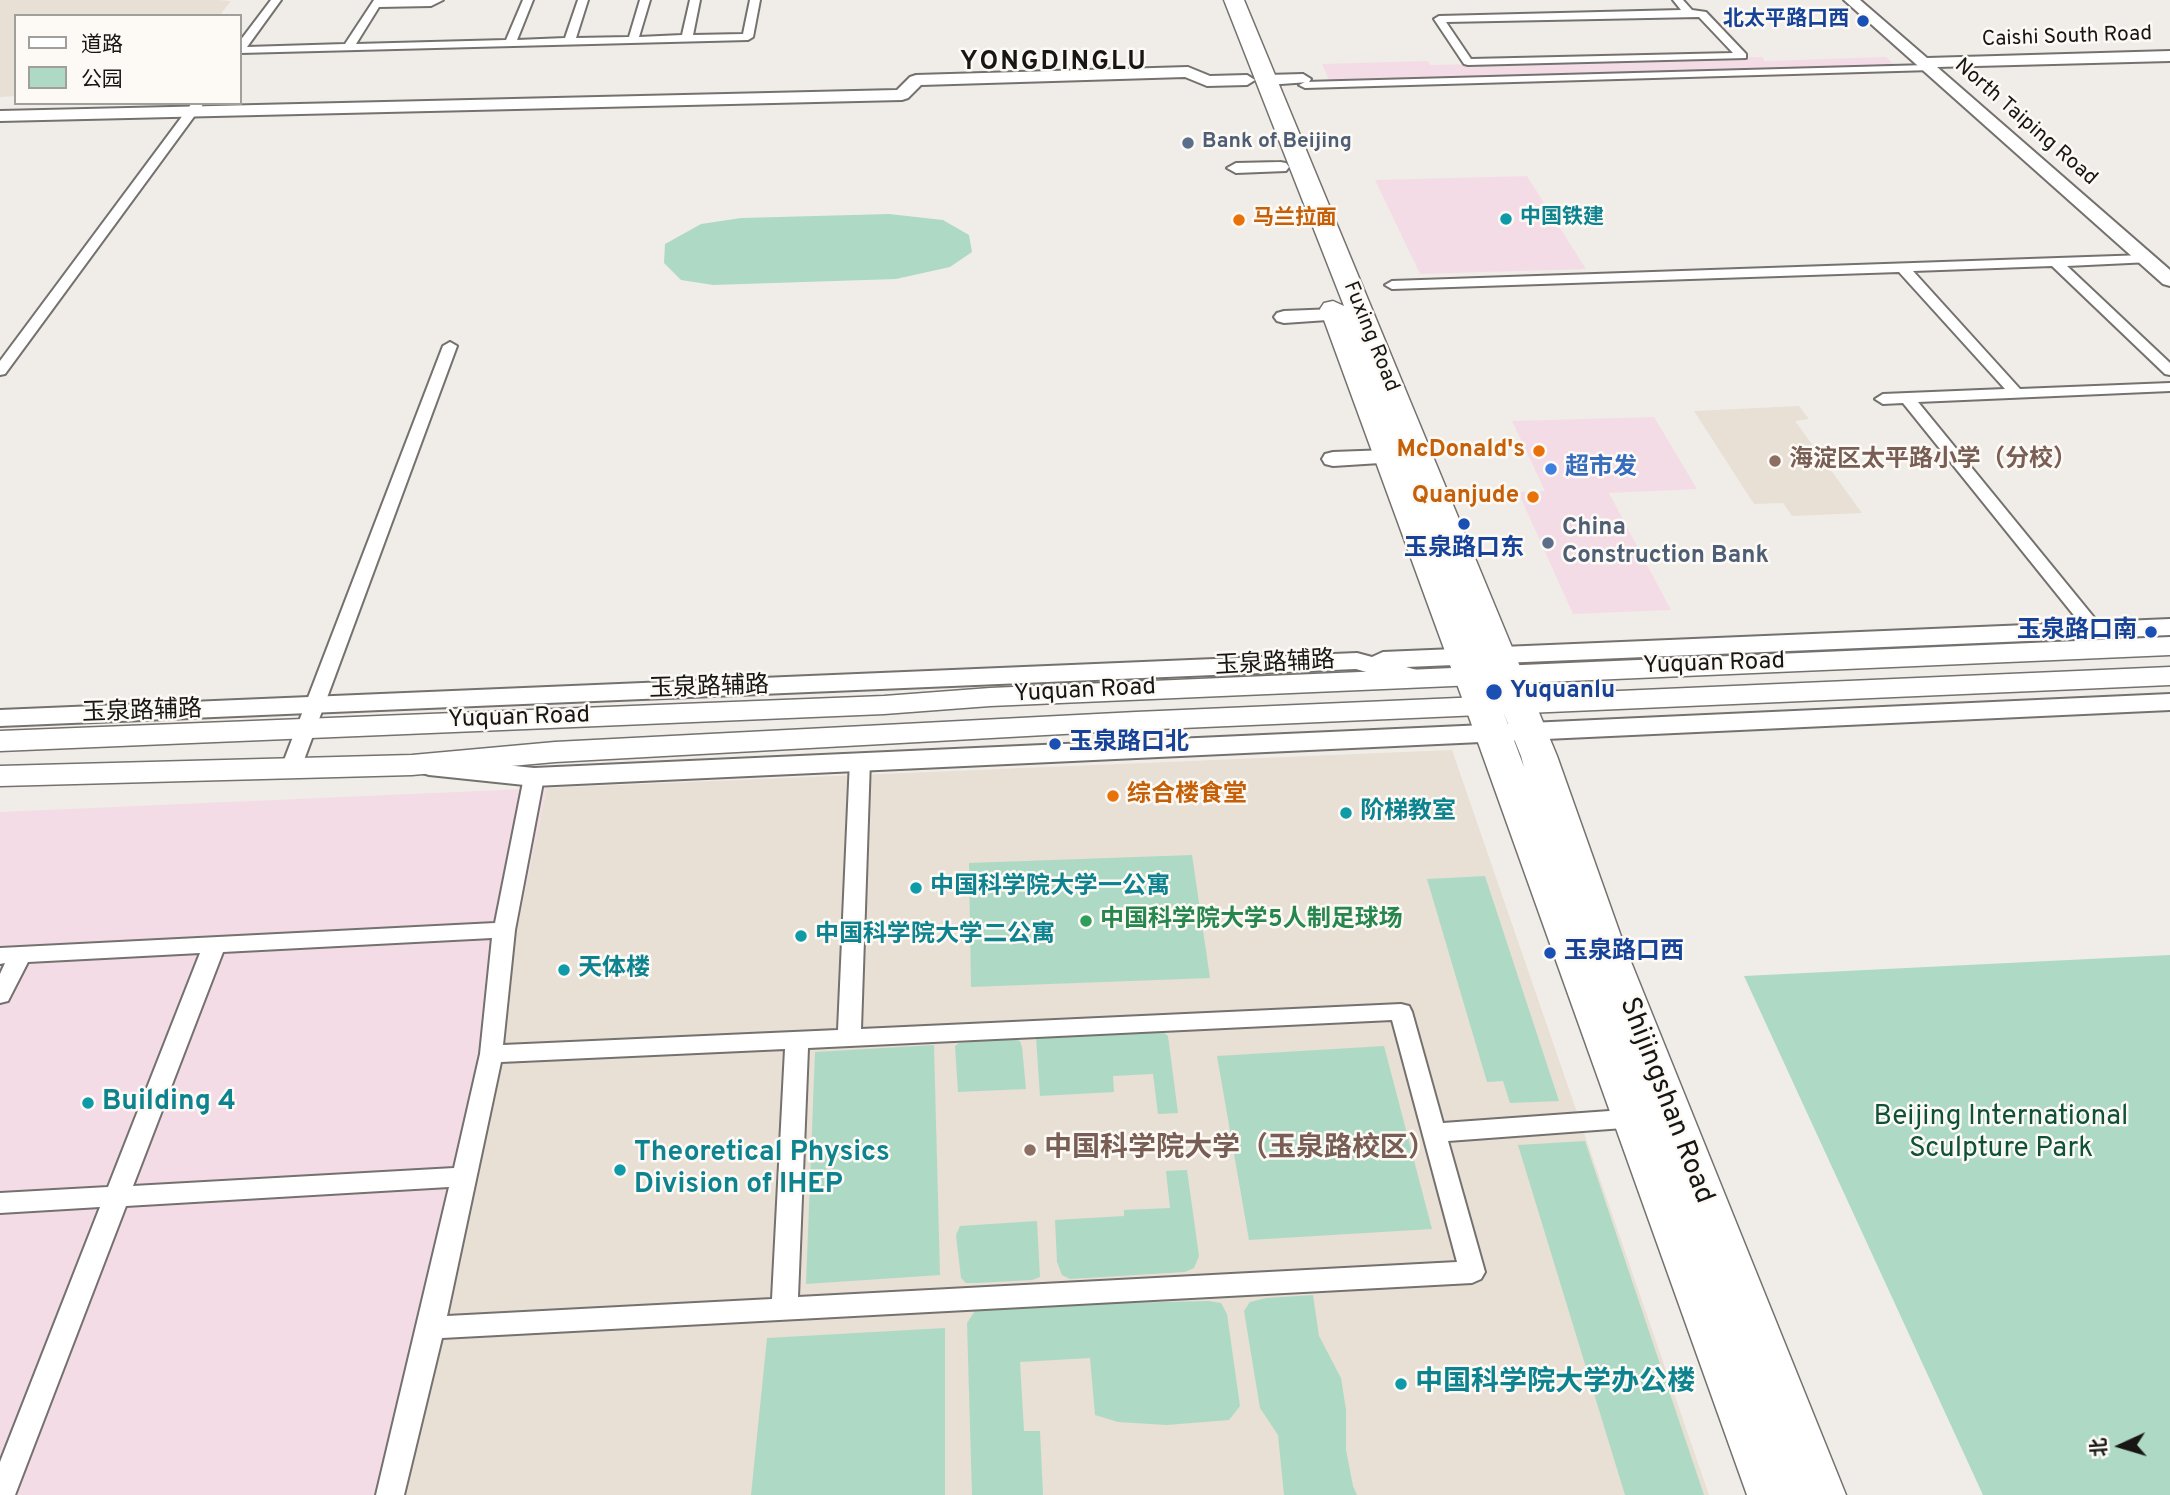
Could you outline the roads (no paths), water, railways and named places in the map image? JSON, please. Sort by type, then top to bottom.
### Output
[{"type":"highway","name":"Fuxing Road","points":[[1217,0],[1257,80],[1495,692]]},
{"type":"highway","name":"Fuxing Road","points":[[1234,0],[1280,167],[1388,457],[1495,692]]},
{"type":"highway","name":"Shijingshan Road","points":[[1495,692],[1637,1118],[1774,1495]]},
{"type":"highway","name":"Shijingshan Road","points":[[1495,692],[1602,942],[1819,1495]]},
{"type":"main road","name":"Yuquan Road","points":[[0,776],[412,765],[555,751],[999,730],[1945,655],[2170,646]]},
{"type":"main road","name":"Yuquan Road","points":[[0,741],[312,716],[884,705],[990,697],[1415,677],[1495,692],[1747,694],[2170,676]]},
{"type":"street","points":[[242,46],[276,0]]},
{"type":"street","points":[[349,47],[378,2],[432,3],[438,0]]},
{"type":"street","points":[[510,43],[528,0]]},
{"type":"street","points":[[569,42],[583,0]]},
{"type":"street","points":[[633,40],[645,0]]},
{"type":"street","points":[[687,39],[695,0]]},
{"type":"street","points":[[242,49],[748,37],[755,0]]},
{"type":"street","points":[[1610,0],[1622,14]]},
{"type":"street","points":[[1678,0],[1689,13]]},
{"type":"street","name":"North Taiping Road","points":[[1851,0],[2167,276]]},
{"type":"street","points":[[1515,13],[1689,13],[1702,13],[1742,56],[1468,62],[1439,19],[1515,13]]},
{"type":"street","name":"Caishi South Road","points":[[1925,65],[2170,56]]},
{"type":"street","points":[[0,108],[902,95],[916,80],[1188,72],[1207,81],[1304,82],[1925,65]]},
{"type":"street","points":[[0,116],[192,106]]},
{"type":"street","points":[[0,371],[192,106]]},
{"type":"street","points":[[1236,169],[1280,167]]},
{"type":"street","points":[[1392,285],[2146,259]]},
{"type":"street","points":[[2055,262],[2170,371]]},
{"type":"street","points":[[1902,267],[2017,394]]},
{"type":"street","points":[[1284,317],[1335,315]]},
{"type":"street","points":[[291,768],[450,346]]},
{"type":"street","points":[[1883,399],[2170,387]]},
{"type":"street","points":[[1907,398],[2095,629]]},
{"type":"street","points":[[1333,459],[1388,457]]},
{"type":"street","name":"Yuquan Road","points":[[1495,692],[1811,641],[2170,627]]},
{"type":"street","points":[[1811,641],[1945,655]]},
{"type":"street","name":"Yuquan Road","points":[[1357,661],[1495,692],[1896,712],[2170,702]]},
{"type":"street","name":"玉泉路辅路","points":[[0,719],[312,716],[1357,661],[1415,677]]},
{"type":"street","points":[[412,765],[534,777],[904,759],[1495,692]]},
{"type":"street","points":[[1747,694],[1896,712]]},
{"type":"street","points":[[904,759],[999,730]]},
{"type":"street","points":[[849,1036],[860,760]]},
{"type":"street","points":[[390,1495],[431,1328],[491,1054],[504,930],[534,777]]},
{"type":"street","points":[[0,995],[10,956],[504,930]]},
{"type":"street","points":[[1,1495],[214,946]]},
{"type":"street","points":[[431,1328],[1472,1272],[1401,1012],[491,1054]]},
{"type":"street","points":[[784,1309],[797,1039]]},
{"type":"street","points":[[1436,1133],[1637,1118]]},
{"type":"street","points":[[0,1203],[464,1177]]},
{"type":"place","name":"北太平路口西","points":[[1863,21]]},
{"type":"place","name":"Bank of Beijing","points":[[1188,143]]},
{"type":"place","name":"中国铁建","points":[[1506,219]]},
{"type":"place","name":"马兰拉面","points":[[1239,220]]},
{"type":"place","name":"McDonald's","points":[[1539,451]]},
{"type":"place","name":"海淀区太平路小学（分校）","points":[[1775,461]]},
{"type":"place","name":"超市发","points":[[1551,469]]},
{"type":"place","name":"Quanjude","points":[[1533,497]]},
{"type":"place","name":"玉泉路口东","points":[[1464,524]]},
{"type":"place","name":"China Construction Bank","points":[[1548,543]]},
{"type":"place","name":"玉泉路口南","points":[[2151,632]]},
{"type":"place","name":"Yuquanlu","points":[[1494,692]]},
{"type":"place","name":"玉泉路口北","points":[[1055,744]]},
{"type":"place","name":"综合楼食堂","points":[[1113,796]]},
{"type":"place","name":"阶梯教室","points":[[1346,813]]},
{"type":"place","name":"中国科学院大学一公寓","points":[[916,888]]},
{"type":"place","name":"中国科学院大学5人制足球场","points":[[1086,921]]},
{"type":"place","name":"中国科学院大学二公寓","points":[[801,936]]},
{"type":"place","name":"玉泉路口西","points":[[1550,953]]},
{"type":"place","name":"天体楼","points":[[564,970]]},
{"type":"place","name":"Building 4","points":[[88,1103]]},
{"type":"place","name":"中国科学院大学（玉泉路校区）","points":[[1030,1150]]},
{"type":"place","name":"Theoretical Physics Division of IHEP","points":[[620,1170]]},
{"type":"place","name":"中国科学院大学办公楼","points":[[1401,1384]]},
{"type":"district","name":"YONGDINGLU","points":[[1054,64]]},
{"type":"park label","name":"Beijing International Sculpture Park","points":[[2001,1134]]}]
